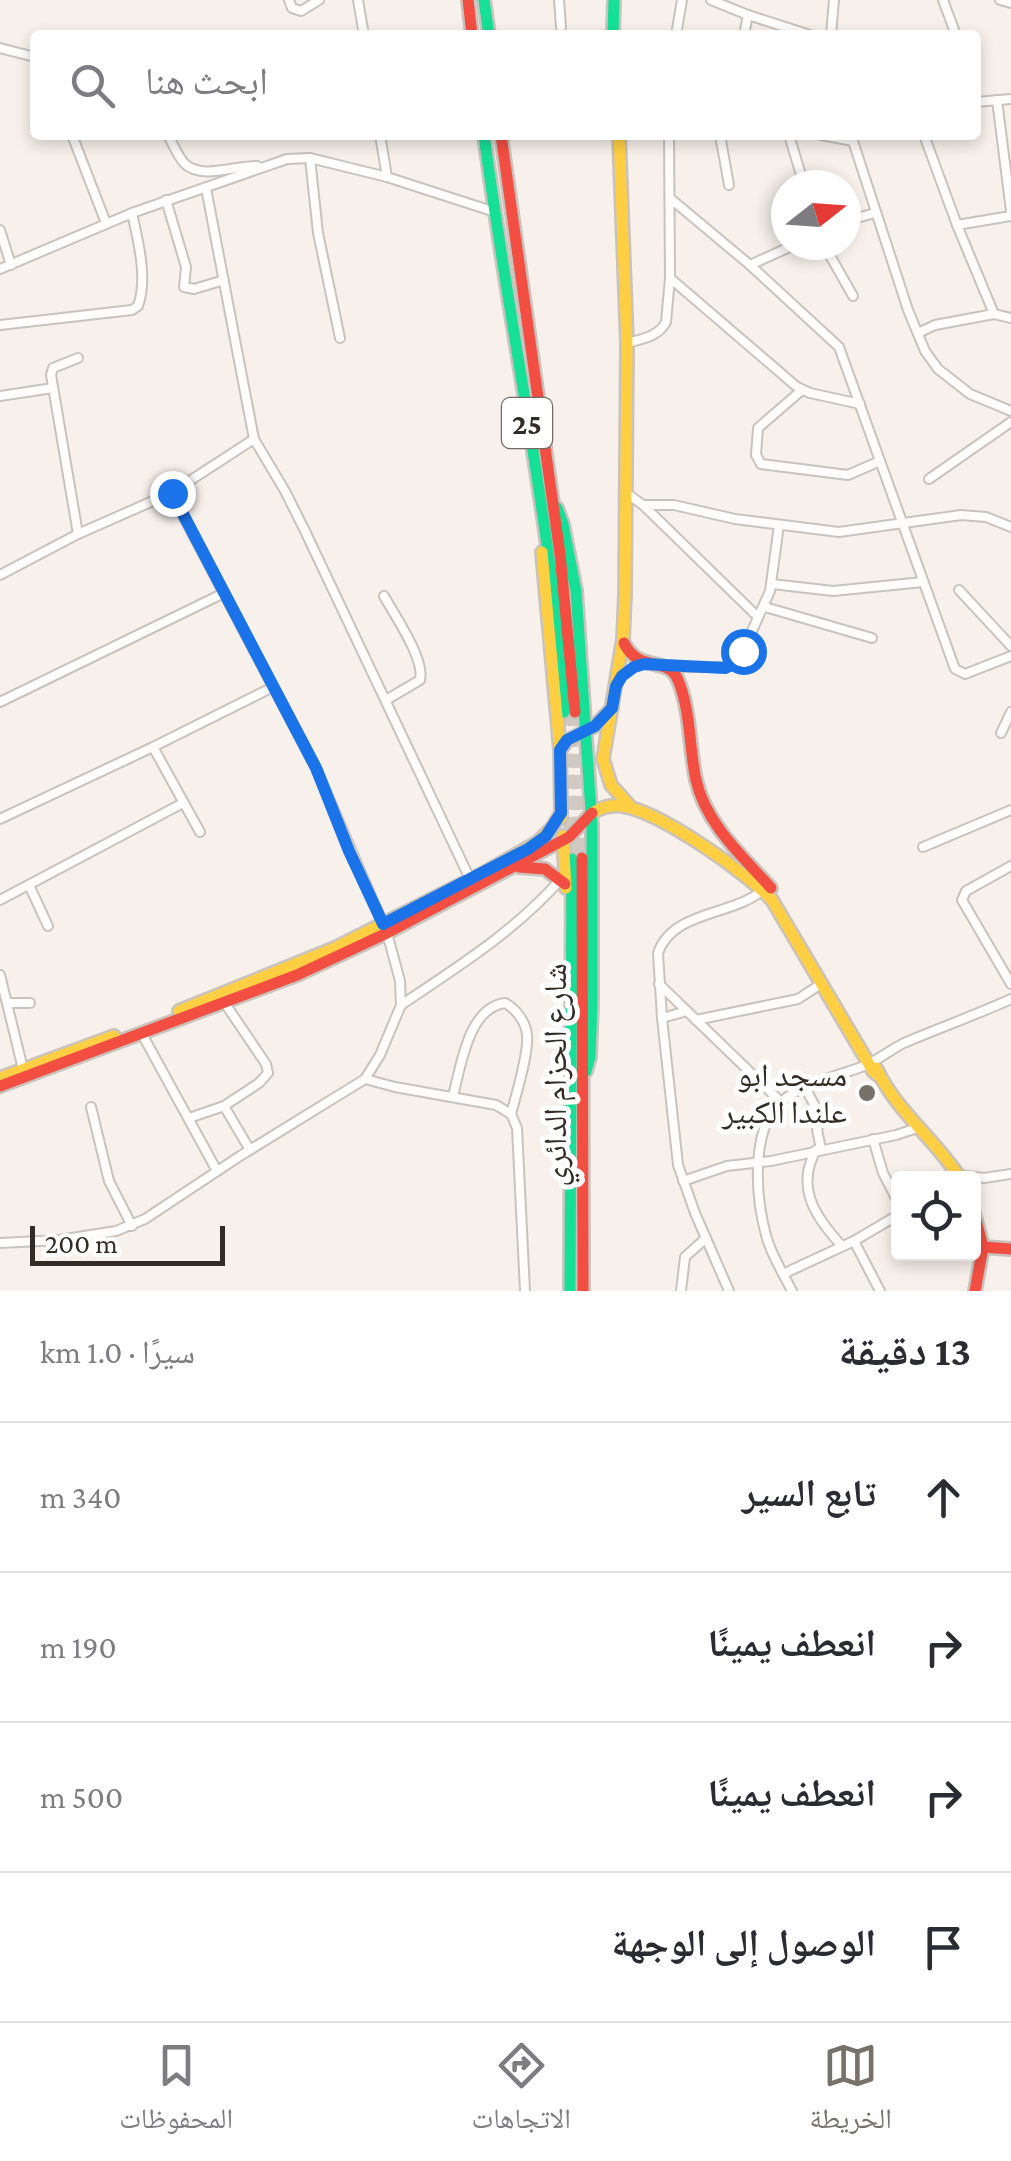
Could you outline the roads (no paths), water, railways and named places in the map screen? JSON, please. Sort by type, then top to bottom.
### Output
[{"type":"main road","points":[[468,0],[471,30]]},
{"type":"main road","points":[[484,0],[488,30]]},
{"type":"main road","points":[[613,30],[614,0]]},
{"type":"main road","name":"25","points":[[485,140],[570,714]]},
{"type":"main road","name":"25","points":[[502,140],[567,610],[570,714]]},
{"type":"main road","points":[[618,140],[626,343],[623,638],[608,711],[604,770],[610,787],[633,808],[766,887],[870,1063],[917,1128],[955,1171]]},
{"type":"main road","points":[[623,638],[628,652],[644,664]]},
{"type":"main road","points":[[616,686],[629,670],[644,664],[668,666],[679,680],[700,795],[715,822],[782,905],[870,1063]]},
{"type":"main road","points":[[570,714],[608,711]]},
{"type":"main road","points":[[560,750],[567,740],[599,723],[608,711]]},
{"type":"main road","points":[[570,714],[586,731],[592,826]]},
{"type":"main road","points":[[570,714],[560,750],[561,813],[563,840],[578,857],[591,1050],[578,1081]]},
{"type":"main road","points":[[0,1086],[297,976],[470,880],[510,868],[563,840],[578,830],[591,812],[606,806],[633,808]]},
{"type":"main road","points":[[578,1081],[565,1043],[564,881],[606,806]]},
{"type":"main road","points":[[0,1078],[385,928],[486,876],[538,842],[561,813]]},
{"type":"main road","points":[[702,846],[717,841],[715,822]]},
{"type":"main road","name":"شارع الحزام الدائري","points":[[578,857],[582,1291]]},
{"type":"main road","points":[[510,868],[536,866],[564,881]]},
{"type":"main road","name":"شارع الحزام الدائري","points":[[570,1291],[578,1081]]},
{"type":"main road","points":[[981,1249],[1010,1248]]},
{"type":"main road","points":[[975,1291],[977,1261]]},
{"type":"street","points":[[289,0],[292,8],[300,11],[319,0]]},
{"type":"street","points":[[358,0],[363,30]]},
{"type":"street","points":[[559,0],[561,27]]},
{"type":"street","points":[[677,30],[682,0]]},
{"type":"street","points":[[711,0],[734,4],[748,15],[794,30]]},
{"type":"street","points":[[831,30],[834,0]]},
{"type":"street","points":[[943,0],[954,30]]},
{"type":"street","points":[[1000,0],[1011,3]]},
{"type":"street","points":[[745,30],[748,15]]},
{"type":"street","points":[[0,48],[30,56]]},
{"type":"street","points":[[981,102],[1011,99]]},
{"type":"street","points":[[957,225],[1011,214],[997,100]]},
{"type":"street","points":[[74,140],[106,224]]},
{"type":"street","points":[[171,140],[183,162],[193,168],[222,172],[261,166]]},
{"type":"street","points":[[381,140],[387,178]]},
{"type":"street","points":[[626,343],[652,336],[664,326],[670,278],[670,140]]},
{"type":"street","points":[[721,140],[729,185]]},
{"type":"street","points":[[790,140],[800,170]]},
{"type":"street","points":[[853,140],[911,317],[928,356],[951,381],[970,394],[1011,411]]},
{"type":"street","points":[[926,140],[994,314]]},
{"type":"street","points":[[310,158],[318,234],[340,338]]},
{"type":"street","points":[[0,269],[132,213],[287,159],[310,158],[494,212]]},
{"type":"street","points":[[206,188],[254,439],[284,491],[470,880]]},
{"type":"street","points":[[670,199],[750,264],[839,348],[952,664],[958,672],[966,674],[1011,656]]},
{"type":"street","points":[[166,200],[186,267],[184,287],[194,289],[224,280]]},
{"type":"street","points":[[0,325],[132,310],[138,306],[142,280],[132,213]]},
{"type":"street","points":[[861,217],[875,213]]},
{"type":"street","points":[[0,230],[11,265]]},
{"type":"street","points":[[750,264],[771,255]]},
{"type":"street","points":[[833,260],[853,296]]},
{"type":"street","points":[[670,278],[802,390],[860,404]]},
{"type":"street","points":[[918,333],[935,325],[994,314],[1011,318]]},
{"type":"street","points":[[911,317],[935,325]]},
{"type":"street","points":[[78,358],[53,368],[50,374],[78,534]]},
{"type":"street","points":[[0,396],[53,388]]},
{"type":"street","points":[[802,390],[758,428],[756,458],[761,464],[848,475],[880,460]]},
{"type":"street","points":[[930,479],[1011,422]]},
{"type":"street","points":[[0,575],[78,534],[172,493],[254,439]]},
{"type":"street","points":[[625,492],[758,617]]},
{"type":"street","points":[[0,1243],[58,1240],[132,1226],[365,1079],[401,1005],[400,981],[385,928],[316,768],[172,493]]},
{"type":"street","points":[[643,505],[674,506],[779,525],[850,532],[972,516],[998,520],[1011,527]]},
{"type":"street","points":[[668,666],[725,668],[738,662],[772,584],[779,525]]},
{"type":"street","points":[[772,584],[834,591],[924,582]]},
{"type":"street","points":[[959,590],[1011,646]]},
{"type":"street","points":[[0,702],[224,593]]},
{"type":"street","points":[[384,596],[422,672],[420,680],[386,700]]},
{"type":"street","points":[[764,607],[872,638]]},
{"type":"street","points":[[679,680],[697,668]]},
{"type":"street","points":[[0,819],[273,688]]},
{"type":"street","points":[[1001,733],[1011,712]]},
{"type":"street","points":[[154,747],[200,832]]},
{"type":"street","points":[[0,900],[183,803]]},
{"type":"street","points":[[923,846],[1011,810]]},
{"type":"street","points":[[1011,866],[966,891],[962,900],[1011,984]]},
{"type":"street","points":[[401,1005],[508,932],[564,881]]},
{"type":"street","points":[[29,885],[48,926]]},
{"type":"street","points":[[729,1291],[683,1182],[675,1145],[658,954],[667,936],[682,926],[754,897],[766,887]]},
{"type":"street","points":[[0,975],[23,1069]]},
{"type":"street","points":[[659,984],[781,1102]]},
{"type":"street","points":[[696,1020],[798,999],[821,984]]},
{"type":"street","points":[[792,1291],[766,1235],[760,1190],[760,1141],[765,1124],[781,1102],[805,1087],[870,1063],[900,1045],[1011,1000]]},
{"type":"street","points":[[8,1002],[30,1003]]},
{"type":"street","points":[[188,1118],[224,1106],[268,1072],[224,1002]]},
{"type":"street","points":[[453,1096],[470,1032],[494,1006],[505,1003],[520,1017],[528,1040],[511,1114]]},
{"type":"street","points":[[662,1018],[687,1011]]},
{"type":"street","points":[[142,1034],[217,1172]]},
{"type":"street","points":[[365,1079],[394,1088],[496,1105],[511,1114],[518,1140],[525,1291]]},
{"type":"street","points":[[805,1087],[821,1118],[817,1130],[819,1150],[807,1168],[808,1190],[820,1218],[842,1246]]},
{"type":"street","points":[[92,1106],[109,1182],[132,1226]]},
{"type":"street","points":[[224,1106],[250,1150]]},
{"type":"street","points":[[683,1182],[727,1166],[759,1163],[917,1128]]},
{"type":"street","points":[[873,1139],[891,1188]]},
{"type":"street","points":[[981,1178],[1011,1174]]},
{"type":"street","points":[[783,1274],[891,1219]]},
{"type":"street","points":[[681,1291],[684,1257],[706,1238]]},
{"type":"street","points":[[854,1240],[880,1291]]},
{"type":"tunnel","points":[[564,712],[572,859]]},
{"type":"tunnel","points":[[575,712],[582,858]]},
{"type":"place","name":"مسجد ابو علندا الكبير","points":[[867,1093]]}]
